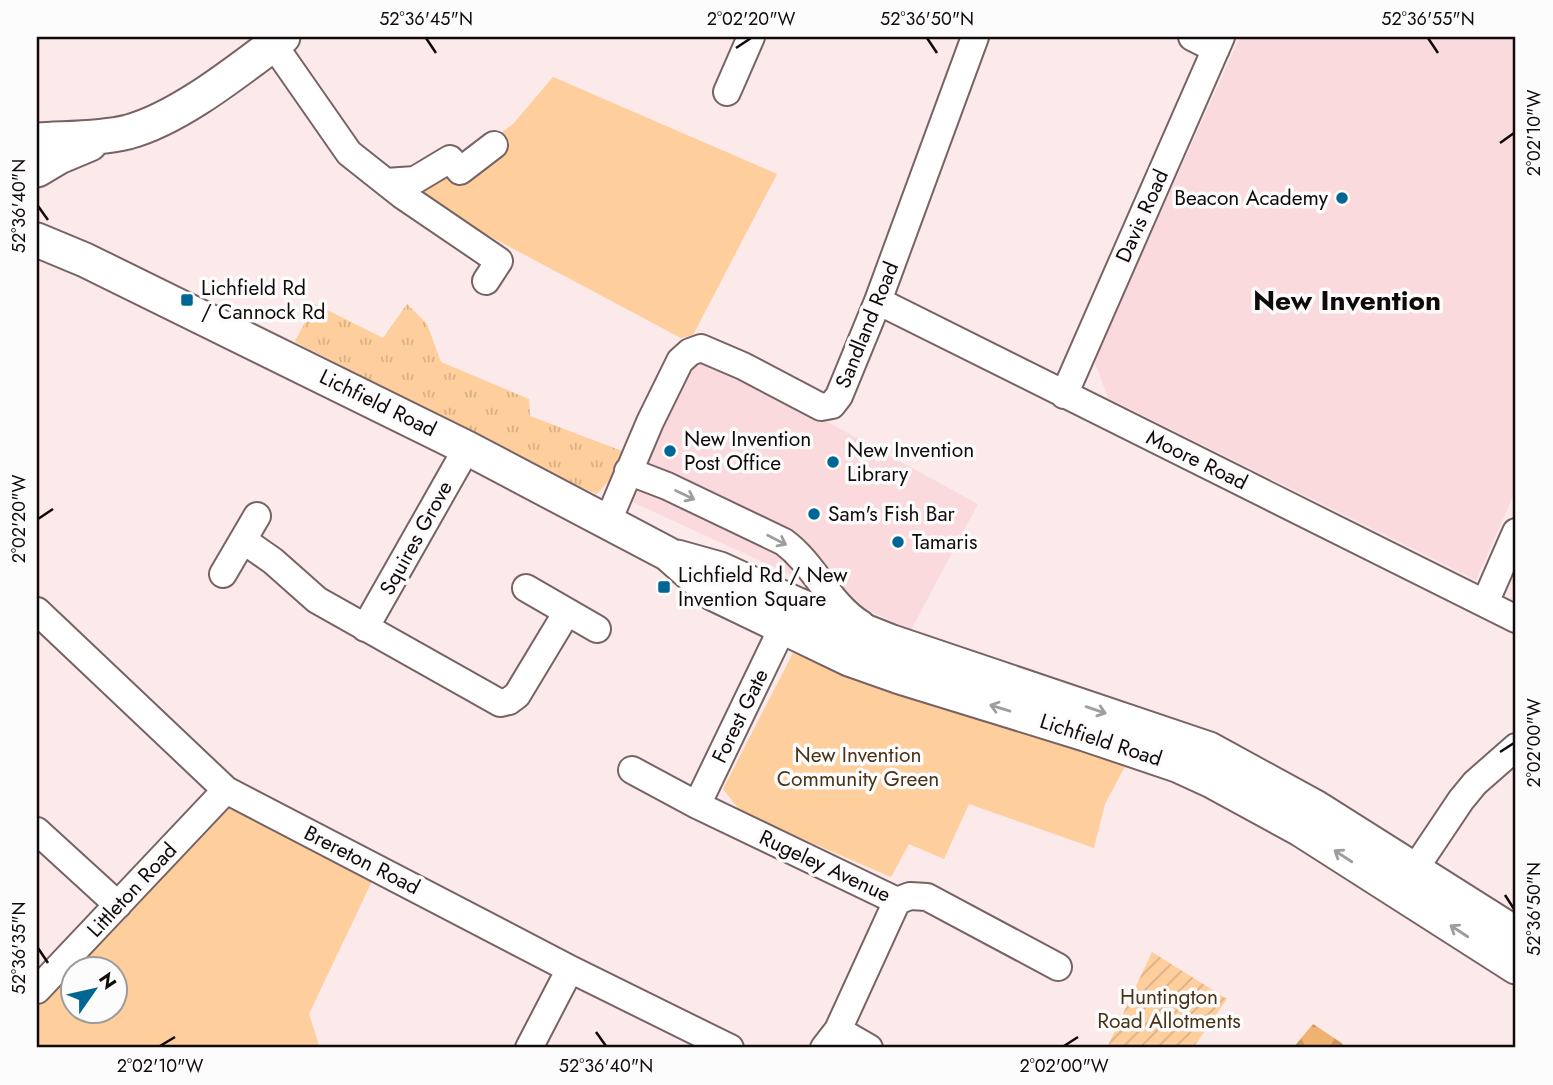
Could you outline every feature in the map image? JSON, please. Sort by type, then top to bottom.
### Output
[{"type":"main road","points":[[37,140],[112,135],[162,118],[214,88],[278,41]]},
{"type":"main road","points":[[37,170],[58,157],[112,135]]},
{"type":"main road","name":"Lichfield Road","points":[[37,220],[85,260]]},
{"type":"main road","name":"Lichfield Road","points":[[37,240],[85,260],[467,448],[607,521],[668,554],[712,593],[892,642],[1209,749],[1315,807],[1516,967]]},
{"type":"main road","name":"Lichfield Road","points":[[790,616],[849,659],[1177,765],[1300,829],[1516,934]]},
{"type":"street","name":"Sandland Road","points":[[607,521],[680,361],[690,352],[701,348],[743,366],[821,407],[832,404],[839,396],[878,301],[975,37]]},
{"type":"street","points":[[1192,37],[1219,43]]},
{"type":"street","points":[[727,92],[741,40]]},
{"type":"street","points":[[278,41],[349,153],[499,261],[486,281]]},
{"type":"street","name":"Davis Road","points":[[1064,395],[1219,43]]},
{"type":"street","points":[[386,182],[415,180],[450,159],[460,171],[494,145]]},
{"type":"street","name":"Moore Road","points":[[878,301],[1516,619]]},
{"type":"street","name":"Squires Grove","points":[[365,628],[467,448]]},
{"type":"street","points":[[628,471],[667,486],[784,542],[800,554],[829,595],[849,616],[892,642]]},
{"type":"street","points":[[223,574],[257,516]]},
{"type":"street","points":[[1485,603],[1516,532]]},
{"type":"street","points":[[243,540],[273,561],[317,600],[500,703],[517,695],[567,612]]},
{"type":"street","name":"Forest Gate","points":[[697,805],[809,577],[808,564]]},
{"type":"street","points":[[526,588],[597,629]]},
{"type":"street","name":"Brereton Road","points":[[37,611],[226,790],[570,969],[730,1048]]},
{"type":"street","points":[[1407,881],[1475,783],[1516,747]]},
{"type":"street","name":"Rugeley Avenue","points":[[632,770],[697,805],[897,901],[910,895],[927,897],[1058,967]]},
{"type":"street","name":"Littleton Road","points":[[37,989],[226,790]]},
{"type":"street","points":[[37,831],[118,905]]},
{"type":"street","points":[[869,1048],[831,1039],[897,901]]},
{"type":"street","points":[[529,1048],[570,969]]},
{"type":"shaded area","name":"Beacon Academy","points":[[1240,37],[1516,37],[1516,490],[1476,580],[1108,398],[1094,360]]},
{"type":"shaded area","points":[[712,359],[978,504],[911,630],[630,501],[691,361]]},
{"type":"green space","points":[[553,77],[777,174],[693,335],[681,338],[414,196],[513,124]]},
{"type":"green space","points":[[315,304],[383,338],[407,304],[427,324],[441,362],[529,399],[530,416],[622,451],[609,481],[597,494],[578,486],[297,343],[295,341]]},
{"type":"green space","name":"New Invention Community Green","points":[[793,653],[1129,759],[1105,804],[1094,848],[969,804],[944,859],[909,844],[891,877],[742,813],[723,789]]},
{"type":"green space","points":[[224,803],[374,877],[309,1014],[320,1048],[37,1048],[37,1007],[60,982],[60,1026],[130,1026],[130,956],[84,956]]},
{"type":"green space","name":"Huntington Road Allotments","points":[[1152,952],[1227,999],[1193,1048],[1107,1048]]},
{"type":"green space","points":[[1313,1024],[1343,1044],[1340,1048],[1293,1048]]},
{"type":"place","name":"Beacon Academy","points":[[1342,198]]},
{"type":"place","name":"Lichfield Rd / Cannock Rd","points":[[187,300]]},
{"type":"place","name":"New Invention Post Office","points":[[670,451]]},
{"type":"place","name":"New Invention Library","points":[[833,462]]},
{"type":"place","name":"Sam's Fish Bar","points":[[814,514]]},
{"type":"place","name":"Tamaris","points":[[898,542]]},
{"type":"place","name":"Lichfield Rd / New Invention Square","points":[[664,587]]},
{"type":"district","name":"New Invention","points":[[1347,300]]}]
